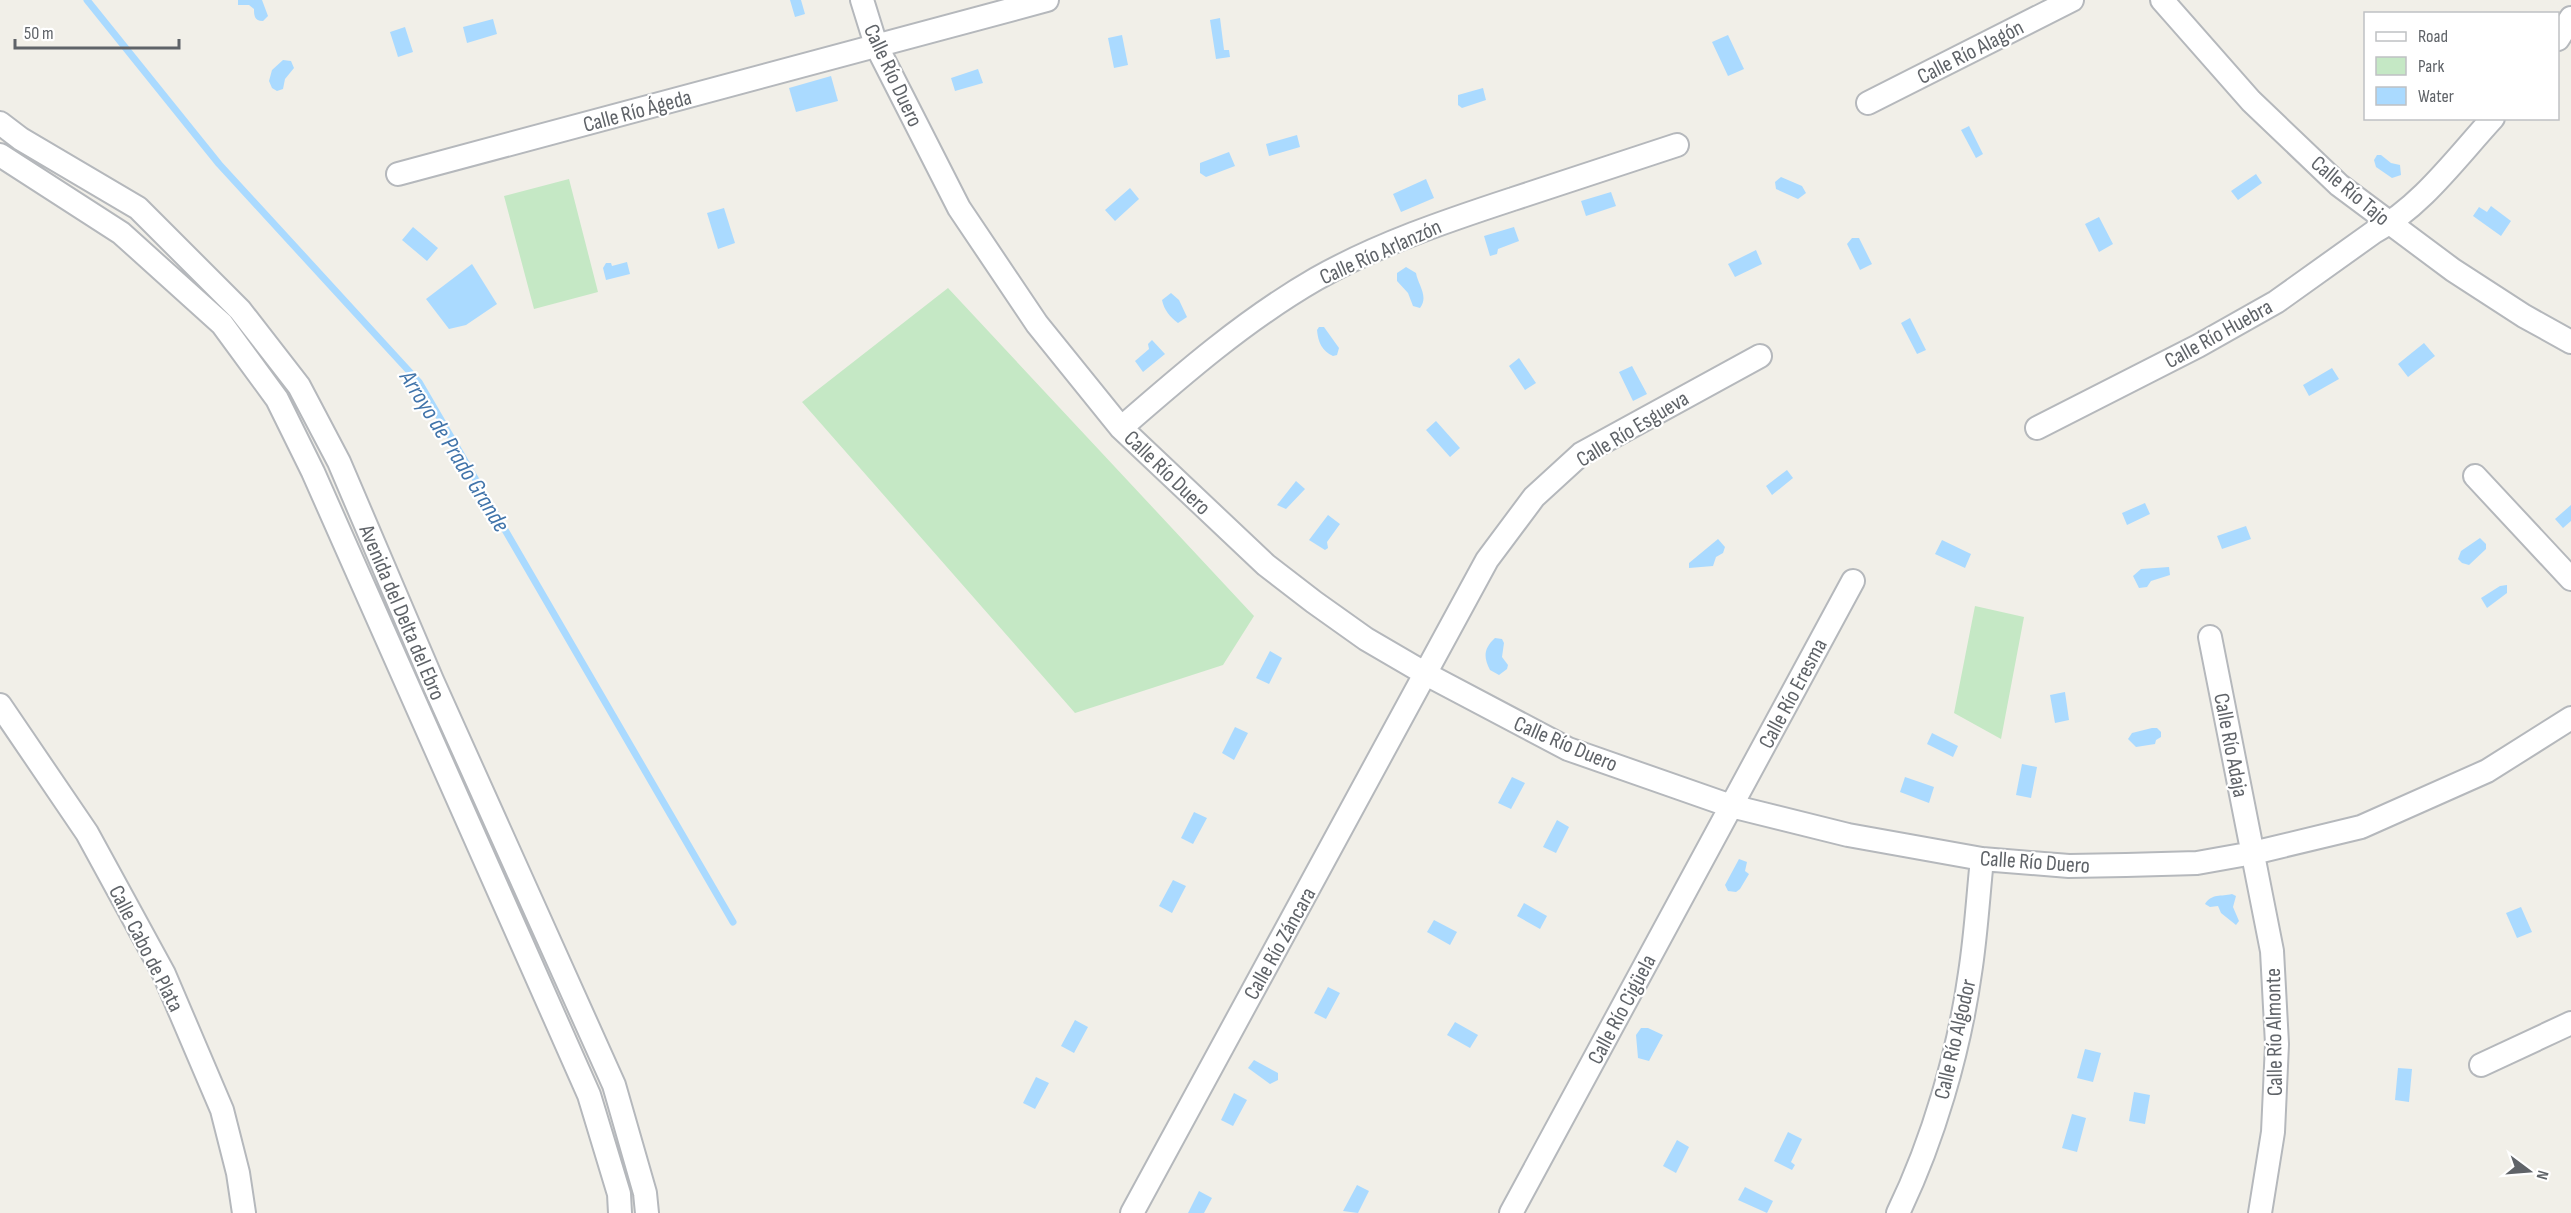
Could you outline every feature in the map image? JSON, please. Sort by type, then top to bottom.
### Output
[{"type":"street","name":"Calle Río Duero","points":[[862,0],[876,45],[959,208],[1037,324],[1121,428],[1266,565],[1366,639],[1426,674],[1568,749],[1731,806],[1848,835],[1982,859],[2069,866],[2197,863],[2361,827],[2487,771],[2571,718]]},
{"type":"street","name":"Calle Río Ágeda","points":[[398,174],[1047,0]]},
{"type":"street","name":"Calle Río Alagón","points":[[1868,103],[2072,0]]},
{"type":"street","name":"Calle Río Tajo","points":[[2163,0],[2251,101],[2339,185],[2498,299],[2571,342]]},
{"type":"street","points":[[2559,37],[2571,18]]},
{"type":"street","name":"Calle Río Huebra","points":[[2037,429],[2198,346],[2276,302],[2390,223],[2425,192],[2491,120]]},
{"type":"street","name":"Avenida del Delta del Ebro","points":[[0,123],[21,139],[138,208],[240,310],[299,386],[339,462],[432,680],[614,1084],[645,1193],[647,1213]]},
{"type":"street","name":"Calle Río Arlanzón","points":[[1121,428],[1204,357],[1269,309],[1316,279],[1373,250],[1444,221],[1677,145]]},
{"type":"street","name":"Avenida del Delta del Ebro","points":[[0,155],[121,233],[222,324],[277,399],[313,472],[590,1095],[619,1194],[620,1213]]},
{"type":"street","name":"Calle Río Esgueva","points":[[1426,674],[1487,560],[1534,497],[1581,454],[1760,356]]},
{"type":"street","points":[[2475,476],[2571,579]]},
{"type":"street","name":"Calle Río Eresma","points":[[1731,806],[1852,581]]},
{"type":"street","name":"Calle Río Adaja","points":[[2210,637],[2253,852]]},
{"type":"street","name":"Calle Río Záncara","points":[[1132,1213],[1426,674]]},
{"type":"street","name":"Calle Cabo de Plata","points":[[0,705],[87,833],[164,974],[222,1110],[238,1173],[244,1213]]},
{"type":"street","name":"Calle Río Cigüela","points":[[1511,1213],[1731,806]]},
{"type":"street","name":"Calle Río Almonte","points":[[2253,852],[2272,951],[2277,1044],[2273,1132],[2260,1213]]},
{"type":"street","name":"Calle Río Algodor","points":[[1898,1213],[1935,1119],[1956,1046],[1970,973],[1982,859]]},
{"type":"street","points":[[2481,1065],[2571,1023]]},
{"type":"green space","points":[[569,179],[598,292],[534,309],[504,196]]},
{"type":"green space","points":[[948,288],[1254,616],[1223,665],[1075,713],[802,402]]},
{"type":"green space","points":[[1975,606],[2024,617],[2001,739],[1954,713]]},
{"type":"water","points":[[238,0],[262,0],[268,16],[263,21],[256,19],[254,9],[249,5],[238,5]]},
{"type":"water","points":[[790,0],[801,0],[805,14],[795,17]]},
{"type":"water","points":[[1220,18],[1224,50],[1229,50],[1230,57],[1216,59],[1210,20]]},
{"type":"water","points":[[493,19],[497,34],[467,43],[463,27]]},
{"type":"water","points":[[405,27],[413,52],[398,57],[390,32]]},
{"type":"water","points":[[1122,35],[1128,65],[1114,68],[1108,38]]},
{"type":"water","points":[[1728,35],[1744,69],[1728,76],[1712,42]]},
{"type":"water","points":[[283,60],[291,61],[294,68],[285,79],[283,89],[277,91],[272,88],[269,81],[272,70]]},
{"type":"water","points":[[978,69],[983,83],[955,91],[951,78]]},
{"type":"water","points":[[831,76],[838,101],[796,112],[789,88]]},
{"type":"water","points":[[1483,88],[1486,100],[1462,108],[1458,105],[1458,95]]},
{"type":"water","points":[[1969,126],[1983,154],[1976,158],[1961,130]]},
{"type":"water","points":[[1297,135],[1300,147],[1269,156],[1266,144]]},
{"type":"water","points":[[1229,152],[1235,166],[1206,177],[1200,173],[1200,163]]},
{"type":"water","points":[[2377,155],[2400,165],[2401,175],[2392,178],[2376,167],[2374,160]]},
{"type":"water","points":[[2256,174],[2262,183],[2238,200],[2231,191]]},
{"type":"water","points":[[1781,177],[1802,186],[1806,193],[1798,199],[1776,189],[1775,182]]},
{"type":"water","points":[[1426,179],[1434,198],[1401,212],[1393,194]]},
{"type":"water","points":[[1130,188],[1139,199],[1115,221],[1105,210]]},
{"type":"water","points":[[1611,192],[1616,206],[1586,216],[1581,201]]},
{"type":"water","points":[[2491,206],[2511,221],[2501,236],[2473,216],[2479,207],[2487,212]]},
{"type":"water","points":[[724,208],[735,243],[718,249],[707,213]]},
{"type":"water","points":[[2099,217],[2113,244],[2099,252],[2085,224]]},
{"type":"water","points":[[413,227],[438,248],[427,261],[402,240]]},
{"type":"water","points":[[1514,227],[1519,241],[1498,249],[1497,254],[1490,256],[1484,236]]},
{"type":"water","points":[[1852,238],[1859,238],[1872,264],[1860,270],[1847,244]]},
{"type":"water","points":[[1756,250],[1762,264],[1735,277],[1728,264]]},
{"type":"water","points":[[627,262],[630,274],[606,280],[603,268],[606,263],[611,263],[612,266]]},
{"type":"water","points":[[472,264],[497,304],[466,325],[449,329],[426,299]]},
{"type":"water","points":[[1406,267],[1416,273],[1422,290],[1423,299],[1420,308],[1413,306],[1408,293],[1397,281],[1397,273]]},
{"type":"water","points":[[1171,293],[1179,300],[1187,317],[1178,323],[1168,313],[1162,300]]},
{"type":"water","points":[[1910,318],[1926,350],[1917,354],[1901,323]]},
{"type":"water","points":[[1319,327],[1324,327],[1339,348],[1337,355],[1329,354],[1321,346],[1317,330]]},
{"type":"water","points":[[1152,340],[1165,354],[1143,372],[1135,361],[1149,349],[1148,344]]},
{"type":"water","points":[[2424,343],[2435,356],[2408,377],[2398,364]]},
{"type":"water","points":[[1519,358],[1536,383],[1525,390],[1509,366]]},
{"type":"water","points":[[1632,366],[1647,394],[1633,401],[1619,372]]},
{"type":"water","points":[[2332,368],[2339,379],[2309,396],[2303,385]]},
{"type":"water","points":[[1436,421],[1460,448],[1450,457],[1426,430]]},
{"type":"water","points":[[1787,470],[1793,478],[1772,495],[1766,486]]},
{"type":"water","points":[[1296,481],[1305,489],[1286,509],[1277,505]]},
{"type":"water","points":[[2145,503],[2150,514],[2127,525],[2122,513]]},
{"type":"water","points":[[2571,505],[2571,521],[2563,528],[2555,519]]},
{"type":"water","points":[[1328,515],[1340,524],[1327,542],[1328,548],[1325,550],[1309,540]]},
{"type":"water","points":[[2246,526],[2251,539],[2222,549],[2217,536]]},
{"type":"water","points":[[2480,538],[2486,544],[2486,549],[2469,565],[2462,563],[2458,559],[2461,551]]},
{"type":"water","points":[[1718,539],[1725,547],[1723,553],[1716,557],[1713,566],[1689,568],[1689,563]]},
{"type":"water","points":[[1942,540],[1971,554],[1965,568],[1935,554]]},
{"type":"water","points":[[2169,567],[2170,575],[2151,581],[2147,587],[2139,588],[2133,576],[2141,569]]},
{"type":"water","points":[[2507,585],[2507,593],[2487,608],[2481,598],[2500,586]]},
{"type":"water","points":[[1495,638],[1502,639],[1504,643],[1502,657],[1508,665],[1507,669],[1499,675],[1490,670],[1486,661],[1487,649]]},
{"type":"water","points":[[1270,651],[1282,658],[1269,684],[1256,678]]},
{"type":"water","points":[[2065,692],[2069,720],[2055,723],[2050,695]]},
{"type":"water","points":[[1235,727],[1248,733],[1234,760],[1222,753]]},
{"type":"water","points":[[2157,728],[2161,732],[2161,737],[2156,740],[2155,744],[2136,747],[2128,739],[2132,733]]},
{"type":"water","points":[[1932,733],[1958,746],[1953,757],[1927,744]]},
{"type":"water","points":[[2022,764],[2037,767],[2031,798],[2016,795]]},
{"type":"water","points":[[1512,777],[1525,783],[1511,809],[1498,803]]},
{"type":"water","points":[[1905,777],[1934,787],[1929,803],[1900,792]]},
{"type":"water","points":[[1194,812],[1207,818],[1193,844],[1181,838]]},
{"type":"water","points":[[1557,820],[1569,827],[1556,853],[1543,847]]},
{"type":"water","points":[[1739,859],[1747,862],[1745,871],[1749,874],[1740,889],[1736,892],[1728,891],[1725,885]]},
{"type":"water","points":[[1173,880],[1186,886],[1172,913],[1159,906]]},
{"type":"water","points":[[2232,894],[2236,896],[2233,907],[2239,921],[2236,925],[2221,913],[2218,906],[2210,907],[2205,904],[2214,897]]},
{"type":"water","points":[[1524,903],[1547,916],[1540,929],[1517,916]]},
{"type":"water","points":[[2521,907],[2532,932],[2517,938],[2506,913]]},
{"type":"water","points":[[1434,920],[1457,932],[1450,945],[1427,932]]},
{"type":"water","points":[[1328,987],[1340,993],[1326,1019],[1314,1013]]},
{"type":"water","points":[[1075,1020],[1088,1027],[1074,1053],[1061,1046]]},
{"type":"water","points":[[1455,1022],[1478,1035],[1470,1048],[1447,1035]]},
{"type":"water","points":[[1641,1028],[1648,1028],[1663,1035],[1649,1061],[1638,1058],[1636,1035]]},
{"type":"water","points":[[2085,1049],[2101,1053],[2093,1082],[2077,1078]]},
{"type":"water","points":[[1254,1060],[1278,1073],[1278,1080],[1270,1084],[1248,1068]]},
{"type":"water","points":[[2398,1068],[2412,1069],[2409,1102],[2395,1100]]},
{"type":"water","points":[[1036,1077],[1049,1083],[1035,1109],[1023,1103]]},
{"type":"water","points":[[2134,1092],[2150,1095],[2145,1124],[2129,1121]]},
{"type":"water","points":[[1234,1093],[1247,1100],[1233,1126],[1221,1120]]},
{"type":"water","points":[[2072,1114],[2086,1118],[2077,1152],[2062,1148]]},
{"type":"water","points":[[1788,1132],[1802,1139],[1791,1162],[1795,1165],[1792,1170],[1774,1161]]},
{"type":"water","points":[[1677,1140],[1689,1147],[1676,1173],[1663,1166]]},
{"type":"water","points":[[1357,1185],[1369,1191],[1358,1213],[1343,1211]]},
{"type":"water","points":[[1745,1187],[1773,1201],[1767,1213],[1738,1200]]},
{"type":"water","points":[[1199,1191],[1212,1198],[1204,1213],[1188,1213]]},
{"type":"waterway","name":"Arroyo de Prado Grande","points":[[87,0],[219,164],[419,382],[733,922]]}]
